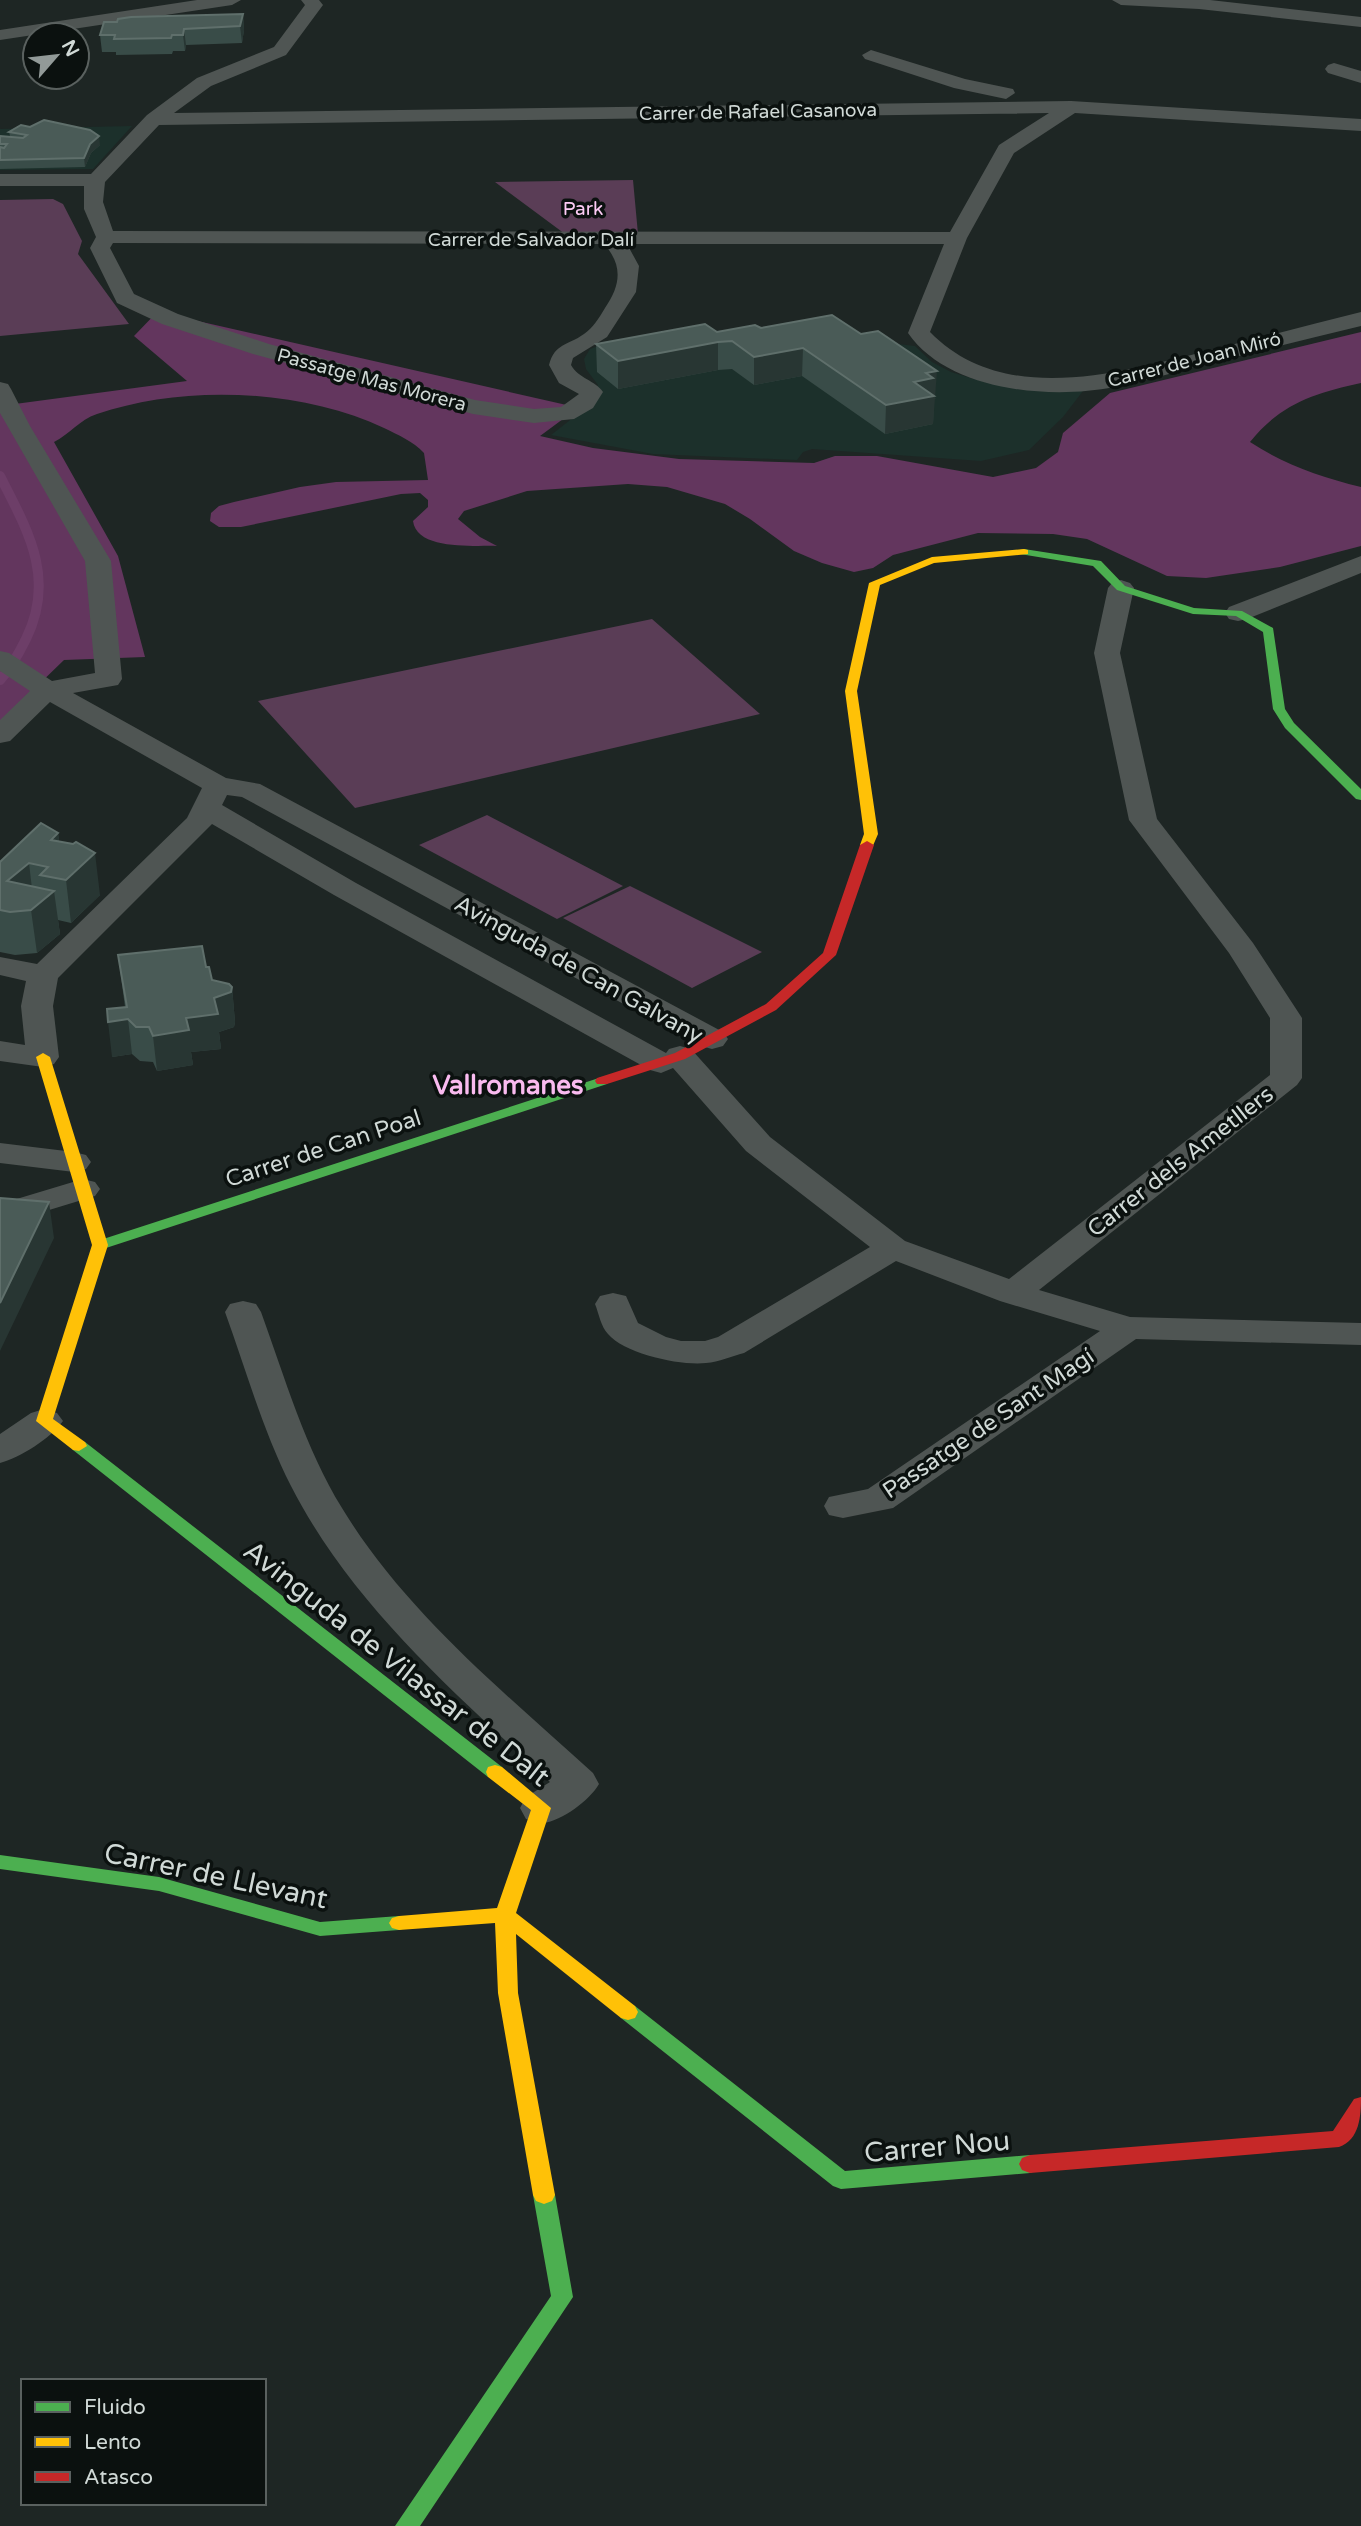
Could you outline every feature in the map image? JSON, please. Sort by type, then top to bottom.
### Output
[{"type":"street","points":[[91,21],[232,0]]},
{"type":"street","points":[[106,237],[92,204],[94,186],[155,119],[204,82],[279,51],[314,5],[310,0]]},
{"type":"street","points":[[1121,0],[1199,4],[1361,22]]},
{"type":"street","points":[[73,7],[86,21]]},
{"type":"street","points":[[0,35],[21,32]]},
{"type":"street","points":[[871,55],[961,84],[1071,107]]},
{"type":"street","points":[[1334,69],[1361,77]]},
{"type":"street","points":[[957,238],[1006,149],[1071,107]]},
{"type":"street","name":"Carrer de Rafael Casanova","points":[[155,119],[1071,107],[1361,125]]},
{"type":"street","points":[[0,180],[94,186]]},
{"type":"street","points":[[0,193],[94,186]]},
{"type":"street","name":"Carrer de Salvador Dalí","points":[[106,237],[957,238]]},
{"type":"street","name":"Passatge Mas Morera","points":[[106,237],[100,248],[125,298],[158,313],[261,349],[473,407],[534,416],[566,414],[585,403],[592,392],[567,378],[560,365],[563,354],[597,334],[628,325],[638,318]]},
{"type":"street","name":"Carrer de Joan Miró","points":[[957,238],[919,333],[929,346],[948,359],[984,374],[1054,385],[1112,381],[1361,319]]},
{"type":"street","points":[[611,239],[627,262],[631,277],[649,296]]},
{"type":"street","name":"Passatge Mas Morera","points":[[597,334],[624,299],[631,277]]},
{"type":"street","points":[[0,389],[18,426],[98,561],[109,679],[47,690],[0,735]]},
{"type":"street","points":[[712,1039],[771,1007],[829,955],[871,834],[851,691],[875,583],[932,560],[1030,552],[1097,563],[1121,588],[1193,611],[1238,613],[1361,564]]},
{"type":"street","name":"Carrer dels Ametllers","points":[[1013,1293],[1286,1078],[1286,1018],[1242,949],[1143,820],[1107,653],[1121,588]]},
{"type":"street","points":[[1238,613],[1269,630],[1279,709],[1289,725],[1361,796]]},
{"type":"street","name":"Avinguda de Can Galvany","points":[[0,659],[212,797],[345,890],[670,1059],[758,1144],[893,1248],[1013,1293],[1128,1328],[1361,1334]]},
{"type":"street","name":"Avinguda de Can Galvany","points":[[212,797],[250,790],[712,1039]]},
{"type":"street","points":[[0,1451],[44,1421],[100,1245],[43,1057],[35,1013],[37,993],[44,975],[199,822],[212,797]]},
{"type":"street","points":[[0,966],[44,975]]},
{"type":"street","name":"Avinguda de Can Galvany","points":[[670,1059],[712,1039]]},
{"type":"street","points":[[0,1051],[43,1057]]},
{"type":"street","name":"Carrer de Can Poal","points":[[100,1245],[670,1059]]},
{"type":"street","points":[[0,1153],[79,1176]]},
{"type":"street","points":[[0,1215],[79,1176]]},
{"type":"street","points":[[613,1304],[622,1329],[662,1347],[681,1352],[707,1352],[731,1345],[778,1320],[893,1248]]},
{"type":"street","points":[[243,1312],[290,1439],[321,1507],[363,1571],[461,1674],[578,1784],[541,1808]]},
{"type":"street","name":"Passatge de Sant Magí","points":[[843,1506],[879,1499],[1128,1328]]},
{"type":"street","name":"Avinguda de Vilassar de Dalt","points":[[44,1421],[99,1461],[541,1808],[505,1915],[508,1993],[562,2297],[407,2526]]},
{"type":"street","name":"Carrer de Llevant","points":[[0,1862],[159,1884],[320,1929],[505,1915]]},
{"type":"street","name":"Carrer Nou","points":[[505,1915],[841,2180],[1354,2131]]},
{"type":"shaded area","points":[[132,126],[93,169],[0,170],[0,129]]},
{"type":"shaded area","points":[[160,309],[180,317],[571,406],[563,419],[540,436],[593,448],[679,459],[814,463],[835,456],[877,456],[993,477],[1036,468],[1058,452],[1063,433],[1110,393],[1361,332],[1361,383],[1328,391],[1286,409],[1261,429],[1250,442],[1303,469],[1361,487],[1361,546],[1280,567],[1206,578],[1167,576],[1087,539],[1053,534],[978,533],[893,555],[873,568],[854,572],[794,551],[725,504],[667,487],[628,484],[527,491],[464,511],[458,519],[480,537],[497,546],[462,546],[436,542],[425,537],[417,531],[413,521],[428,507],[428,500],[420,493],[401,494],[241,527],[219,527],[210,521],[211,513],[219,506],[300,487],[336,482],[428,480],[424,453],[384,428],[316,405],[242,395],[167,398],[131,404],[97,414],[54,442],[118,556],[145,657],[64,660],[0,722],[0,406],[187,381],[134,336]]},
{"type":"shaded area","points":[[754,327],[915,346],[932,362],[951,372],[974,379],[1023,390],[1083,391],[1063,417],[1029,450],[981,461],[812,449],[803,452],[797,460],[653,454],[551,435],[579,413],[598,385],[586,369],[584,359],[590,349],[618,339],[680,342]]},
{"type":"green space","name":"Park","points":[[633,180],[638,234],[565,234],[495,182]]},
{"type":"green space","points":[[53,199],[63,204],[82,241],[78,254],[129,324],[0,336],[0,200]]},
{"type":"green space","points":[[652,619],[760,714],[355,808],[258,701]]},
{"type":"green space","points":[[487,815],[623,886],[557,919],[419,845]]},
{"type":"green space","points":[[630,886],[762,952],[692,988],[563,918]]},
{"type":"building","points":[[243,14],[240,26],[184,29],[183,35],[172,35],[171,38],[114,39],[115,35],[100,35],[104,22],[117,22],[118,19],[131,17]]},
{"type":"building","points":[[44,120],[90,130],[99,136],[90,144],[84,158],[0,160],[0,147],[4,148],[7,144],[0,144],[0,136],[23,138],[27,135],[9,132],[21,125],[30,127]]},
{"type":"building","points":[[832,315],[861,334],[878,331],[937,371],[926,373],[933,378],[914,382],[934,396],[886,405],[803,348],[754,357],[732,341],[618,361],[596,344],[705,324],[717,332],[755,325],[761,328]]},
{"type":"building","points":[[41,823],[58,833],[51,840],[73,844],[76,842],[95,853],[66,880],[40,875],[48,867],[29,863],[7,881],[54,891],[31,910],[0,910],[0,862]]},
{"type":"building","points":[[202,946],[212,980],[232,987],[231,992],[214,998],[218,1014],[186,1018],[189,1030],[153,1036],[149,1027],[136,1027],[128,1019],[108,1022],[107,1009],[127,1007],[118,955]]},
{"type":"building","points":[[0,1198],[49,1202],[0,1303]]},
{"type":"waterway","points":[[0,476],[35,555],[39,596],[35,617],[26,639],[0,680]]},
{"type":"traffic: fast","points":[[1024,552],[1097,563],[1121,588],[1193,611],[1238,613],[1269,630],[1279,709],[1289,725],[1361,796]]},
{"type":"traffic: fast","points":[[100,1245],[602,1081]]},
{"type":"traffic: fast","points":[[79,1446],[495,1772]]},
{"type":"traffic: fast","points":[[0,1862],[159,1884],[320,1929],[399,1923]]},
{"type":"traffic: fast","points":[[628,2012],[841,2180],[1030,2164]]},
{"type":"traffic: fast","points":[[407,2526],[562,2297],[544,2195]]},
{"type":"traffic: slow","points":[[867,845],[871,834],[851,691],[875,583],[932,560],[1024,552]]},
{"type":"traffic: slow","points":[[43,1057],[100,1245],[44,1421],[79,1446]]},
{"type":"traffic: slow","points":[[495,1772],[541,1808],[505,1915],[508,1993],[544,2195]]},
{"type":"traffic: slow","points":[[399,1923],[505,1915],[628,2012]]},
{"type":"traffic: jam","points":[[602,1081],[680,1056],[771,1007],[829,955],[867,845]]},
{"type":"traffic: jam","points":[[1030,2164],[1339,2139],[1361,2105]]},
{"type":"district","name":"Vallromanes","points":[[508,1085]]}]
